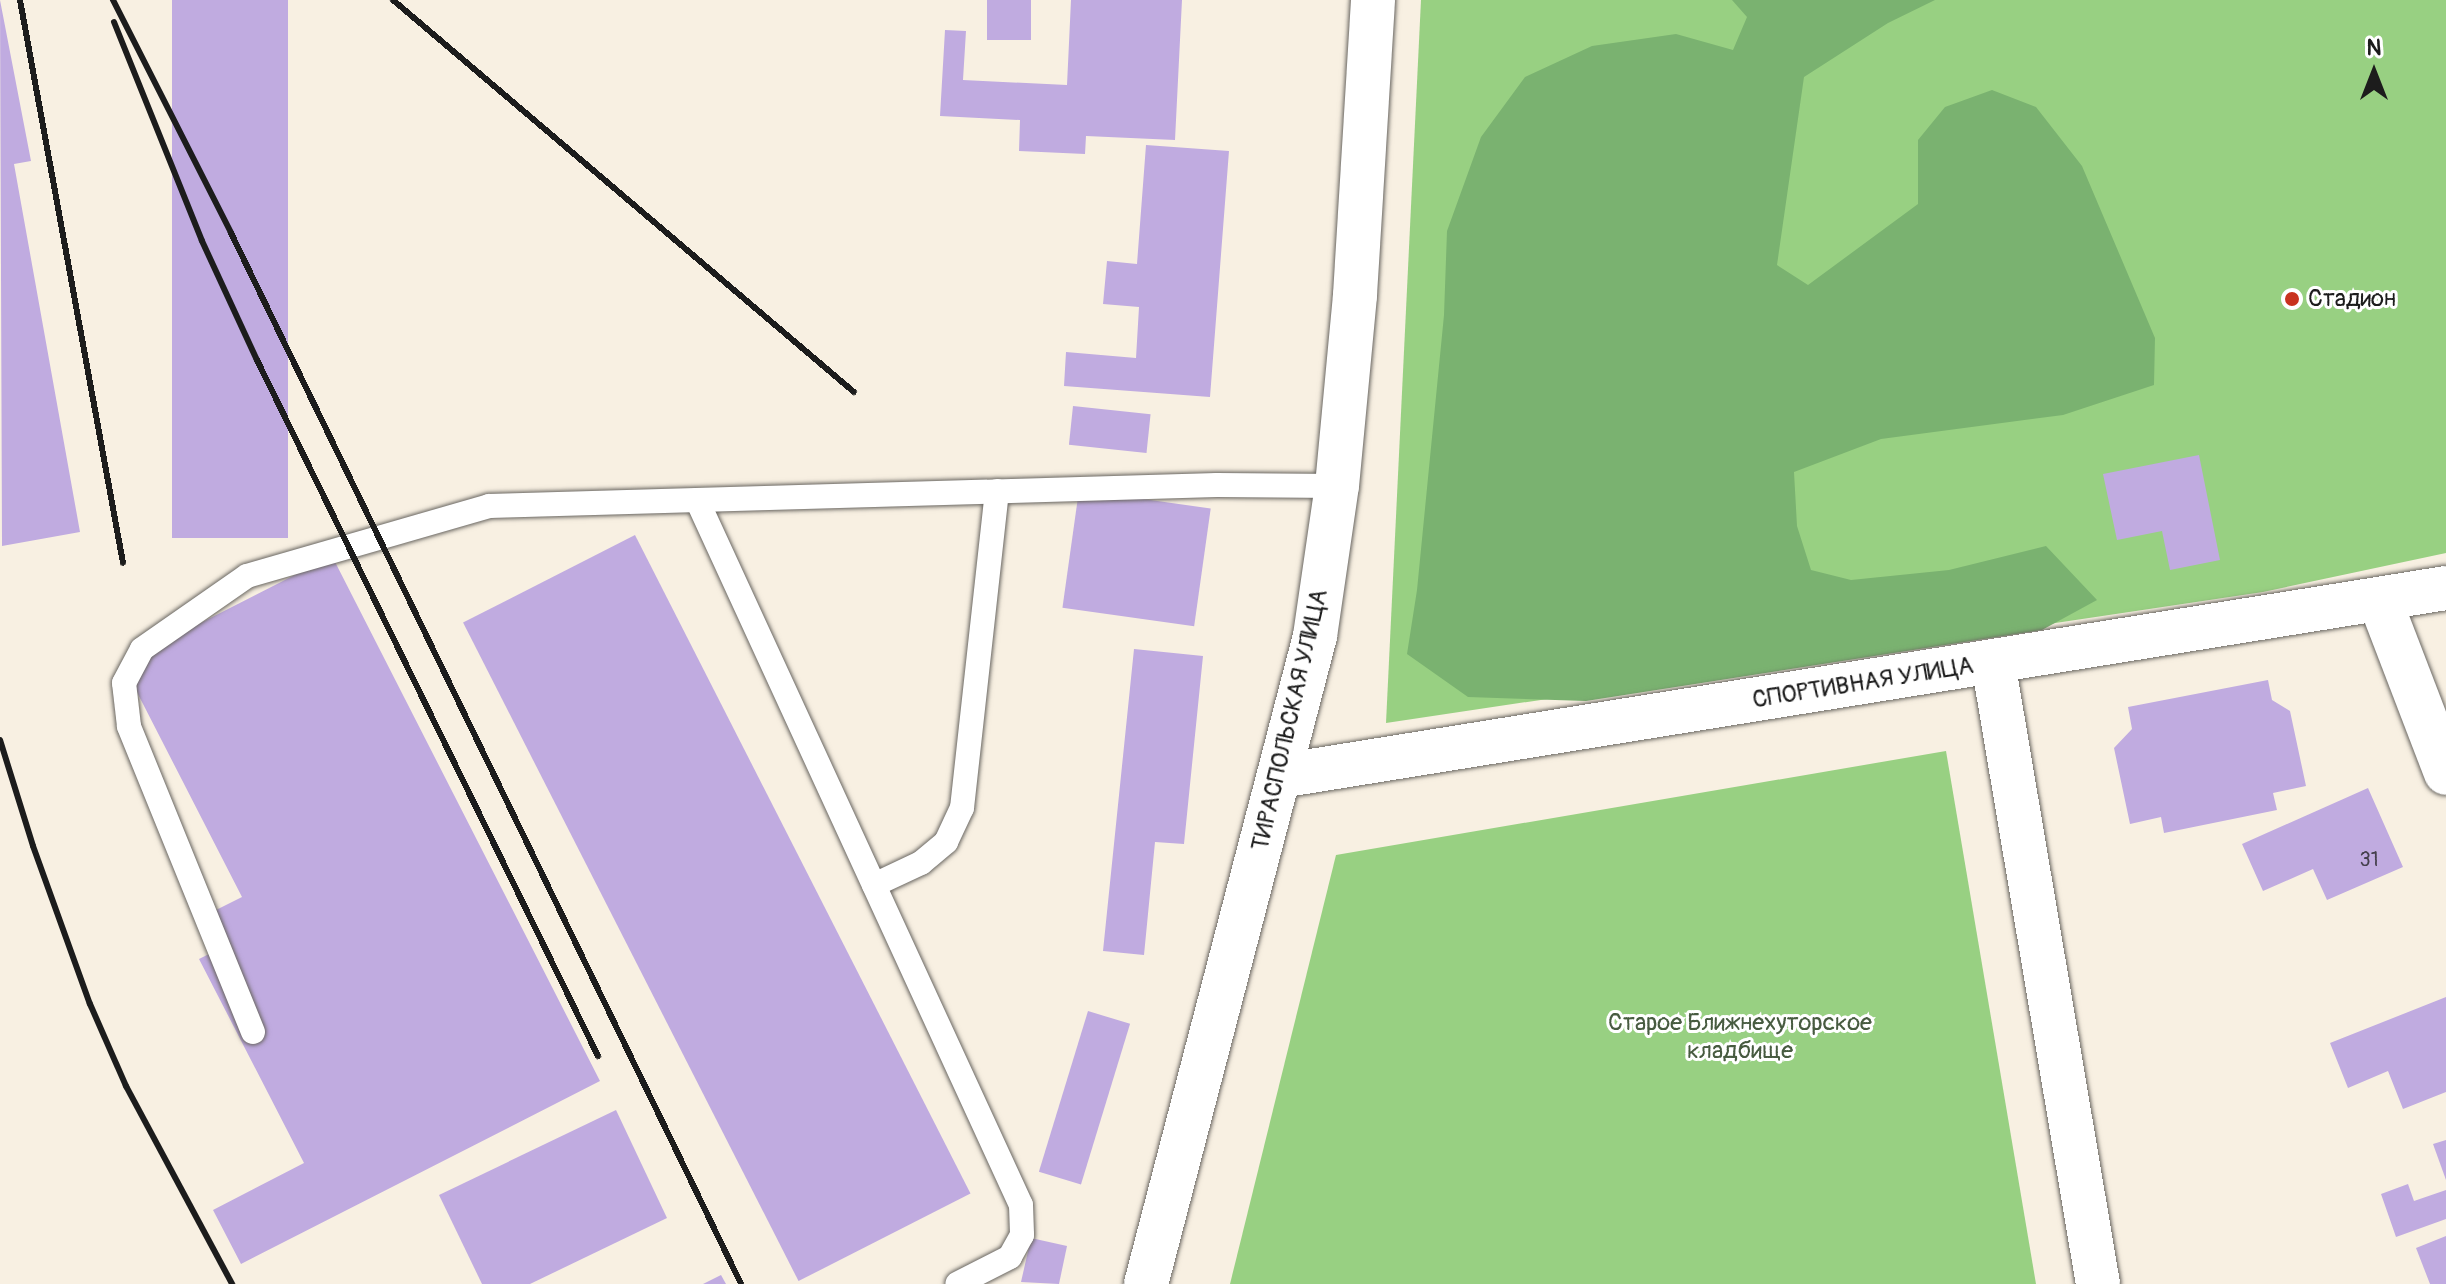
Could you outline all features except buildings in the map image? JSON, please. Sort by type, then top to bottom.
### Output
[{"type":"street","name":"ТИРАСПОЛЬСКАЯ УЛИЦА","points":[[1146,1284],[1315,636],[1337,486],[1355,295],[1373,0]]},
{"type":"street","name":"СПОРТИВНАЯ УЛИЦА","points":[[1280,776],[2446,588]]},
{"type":"street","points":[[2380,601],[2446,773]]},
{"type":"street","points":[[1993,662],[2098,1284]]},
{"type":"lane","points":[[253,1032],[129,726],[124,683],[142,649],[247,576],[489,506],[997,491],[1337,486]]},
{"type":"lane","points":[[874,885],[921,863],[946,842],[962,808],[997,491]]},
{"type":"lane","points":[[697,500],[1021,1205],[1022,1235],[1010,1257],[957,1284]]},
{"type":"green space","points":[[1421,0],[2446,0],[2446,553],[2263,592],[1386,723]]},
{"type":"green space","points":[[1732,0],[1935,0],[1888,23],[1804,77],[1777,265],[1808,285],[1918,204],[1918,140],[1945,107],[1992,90],[2036,107],[2082,166],[2155,338],[2154,385],[2063,415],[1881,439],[1794,472],[1797,526],[1811,570],[1851,580],[1949,570],[2046,546],[2097,600],[2042,630],[1586,701],[1468,697],[1407,654],[1417,590],[1444,315],[1447,231],[1481,137],[1525,77],[1592,46],[1676,34],[1733,50],[1747,17]]},
{"type":"green space","name":"Старое Ближнехуторское кладбище","points":[[1946,751],[2036,1284],[1230,1284],[1336,855]]},
{"type":"railway","points":[[20,0],[123,563]]},
{"type":"railway","points":[[113,0],[231,233],[741,1284]]},
{"type":"railway","points":[[393,0],[854,392]]},
{"type":"railway","points":[[114,22],[202,241],[257,360],[598,1056]]},
{"type":"railway","points":[[0,740],[33,846],[90,1004],[126,1086],[232,1284]]},
{"type":"place","name":"Стадион","points":[[2292,299]]}]
